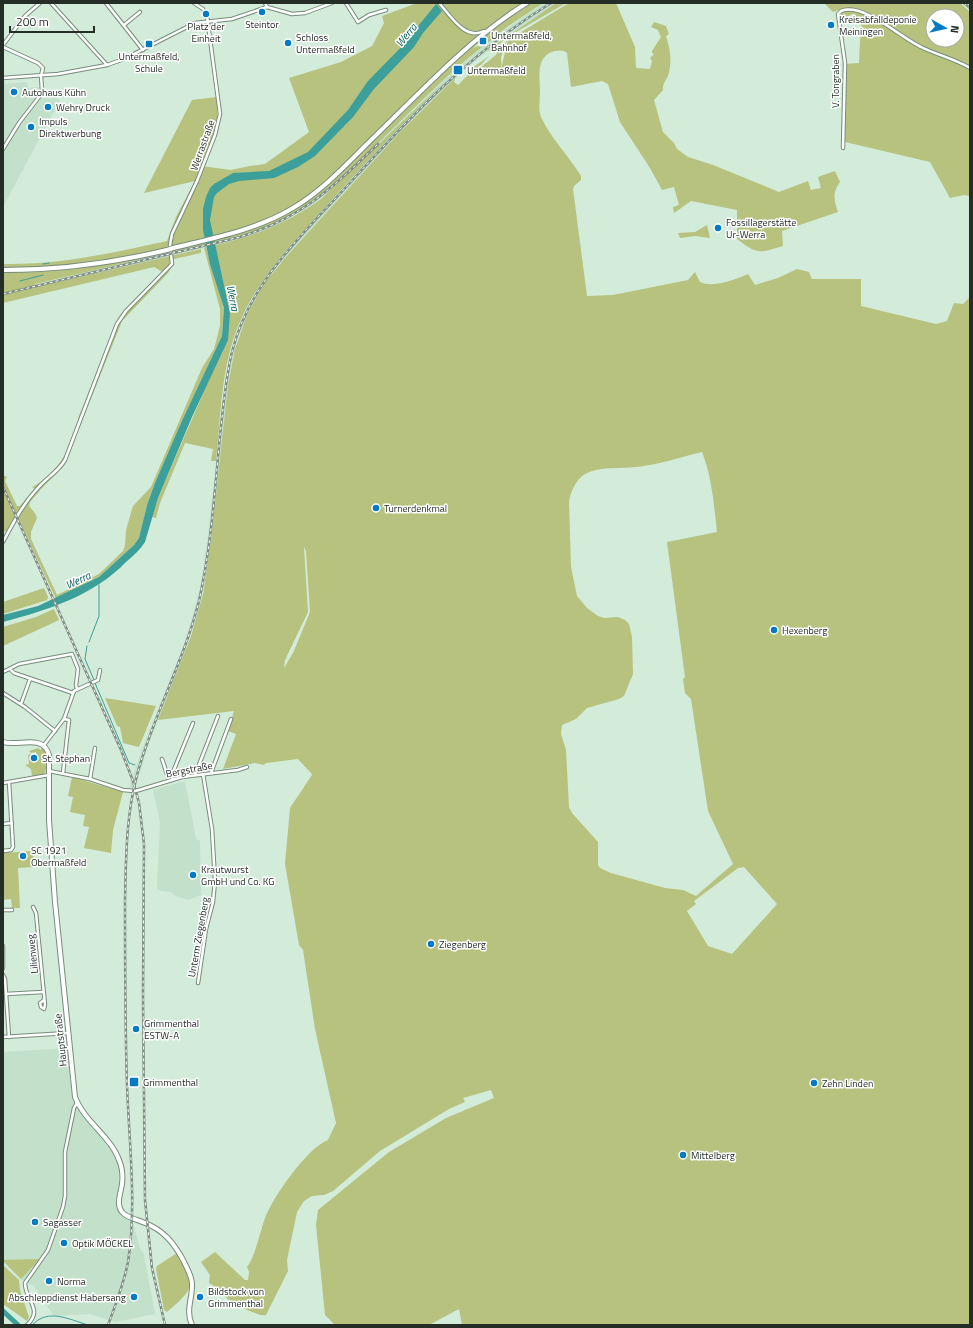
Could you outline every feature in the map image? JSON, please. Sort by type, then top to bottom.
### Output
[{"type":"main road","points":[[3,270],[86,266],[167,250],[172,247],[224,236],[261,224],[304,201],[332,178],[427,86],[492,28],[527,3]]},
{"type":"main road","points":[[3,742],[35,742],[44,745]]},
{"type":"main road","name":"Hauptstraße","points":[[44,745],[49,755],[52,868],[74,1093],[77,1103],[118,1158],[123,1177],[119,1201],[121,1211],[165,1234],[174,1243],[187,1266],[192,1284],[188,1309],[192,1325]]},
{"type":"street","points":[[3,149],[19,123],[40,97],[42,90],[41,76],[43,68],[42,66],[3,46],[25,16],[40,3]]},
{"type":"street","points":[[51,3],[107,66]]},
{"type":"street","points":[[106,3],[142,50]]},
{"type":"street","points":[[194,3],[206,12],[207,21]]},
{"type":"street","points":[[265,3],[267,7]]},
{"type":"street","points":[[3,78],[41,76],[107,66],[124,60],[195,23],[232,19],[267,7],[298,14],[311,12],[332,3]]},
{"type":"street","points":[[346,3],[358,22],[369,15],[386,10]]},
{"type":"street","points":[[439,3],[463,29],[472,33],[481,33],[492,28]]},
{"type":"street","name":"V. Tongraben","points":[[843,148],[845,63],[838,14],[845,9],[865,14],[922,48],[970,68]]},
{"type":"street","points":[[124,25],[140,12]]},
{"type":"street","name":"Werrastraße","points":[[3,542],[19,514],[35,491],[62,465],[119,320],[172,264],[172,247],[175,225],[197,181],[215,135],[220,114],[207,21]]},
{"type":"street","points":[[3,672],[19,664],[72,654],[78,669],[77,689]]},
{"type":"street","points":[[10,669],[14,673],[73,693]]},
{"type":"street","points":[[44,745],[64,719],[73,693],[77,689],[98,680],[100,670]]},
{"type":"street","points":[[21,704],[30,679]]},
{"type":"street","points":[[3,693],[21,704],[55,731]]},
{"type":"street","points":[[195,775],[218,716]]},
{"type":"street","points":[[63,773],[69,720],[64,719]]},
{"type":"street","points":[[210,773],[231,719]]},
{"type":"street","points":[[172,780],[172,776],[193,723]]},
{"type":"street","points":[[3,783],[49,773],[63,773],[90,779],[95,748]]},
{"type":"street","points":[[162,759],[167,774],[172,776]]},
{"type":"street","name":"Bergstraße","points":[[90,779],[123,790],[135,791],[195,775],[247,767]]},
{"type":"street","name":"Unterm Ziegenberg","points":[[198,983],[206,929],[215,888],[212,829],[203,774]]},
{"type":"street","points":[[3,851],[8,851],[13,846],[9,782]]},
{"type":"street","points":[[3,824],[12,823]]},
{"type":"street","name":"Lilienweg","points":[[33,907],[36,913],[44,1000]]},
{"type":"street","points":[[3,910],[12,910]]},
{"type":"street","points":[[3,946],[3,968]]},
{"type":"street","points":[[3,975],[5,979],[9,1037]]},
{"type":"street","points":[[6,994],[43,992]]},
{"type":"street","points":[[3,1014],[8,1013]]},
{"type":"street","points":[[3,1037],[68,1033]]},
{"type":"street","points":[[28,1324],[35,1315],[35,1310],[27,1294],[25,1283],[48,1250],[63,1207],[65,1196],[64,1152],[74,1108],[77,1103]]},
{"type":"shaded area","points":[[543,3],[556,3],[481,56],[442,90],[401,131],[277,267],[254,303],[238,338],[230,372],[209,560],[198,611],[181,663],[148,745],[135,789],[129,789],[142,749],[186,640],[200,589],[208,536],[226,376],[239,325],[260,284],[281,256],[400,126],[438,89],[333,189],[309,207],[272,228],[239,240],[36,287],[3,292],[238,236],[265,228],[290,216],[332,186],[443,80],[490,40]]},
{"type":"shaded area","points":[[3,82],[6,82],[6,84],[27,82],[28,88],[40,87],[60,100],[3,207]]},
{"type":"shaded area","points":[[185,781],[196,839],[200,841],[201,895],[188,900],[173,895],[172,892],[161,891],[157,888],[160,822],[153,790]]},
{"type":"shaded area","points":[[67,1048],[72,1098],[113,1152],[119,1168],[119,1189],[116,1205],[119,1212],[133,1223],[140,1248],[144,1255],[155,1314],[115,1322],[90,1314],[54,1316],[34,1286],[21,1280],[3,1261],[3,1052]]},
{"type":"green space","points":[[417,3],[543,3],[507,27],[484,46],[483,39],[473,48],[478,46],[482,47],[441,83],[345,175],[313,202],[289,217],[262,229],[233,237],[214,242],[213,237],[204,239],[206,244],[35,284],[36,287],[201,249],[201,253],[174,259],[174,263],[168,273],[122,321],[64,466],[30,502],[29,506],[37,518],[31,532],[31,539],[57,595],[99,574],[123,551],[125,546],[126,530],[133,506],[151,487],[202,368],[214,349],[220,325],[220,309],[204,248],[206,247],[224,308],[222,336],[155,483],[147,505],[139,538],[134,545],[99,577],[56,599],[18,518],[37,490],[32,487],[41,482],[50,474],[64,457],[74,436],[79,415],[120,315],[161,273],[161,271],[154,267],[3,303],[3,264],[45,263],[106,254],[167,241],[176,217],[195,181],[144,193],[192,100],[217,97],[218,107],[216,124],[201,166],[231,170],[265,164],[309,132],[289,78],[341,62],[372,46],[384,23],[382,16]]},
{"type":"green space","points":[[556,3],[566,3],[506,38],[493,53],[488,50]]},
{"type":"green space","points":[[569,3],[616,3],[635,47],[636,68],[650,69],[652,61],[650,58],[654,54],[652,51],[661,37],[658,30],[651,27],[654,22],[666,26],[669,34],[666,36],[669,45],[670,67],[663,85],[663,90],[654,100],[663,132],[674,143],[677,149],[688,157],[713,165],[779,192],[808,181],[811,190],[821,188],[818,177],[835,171],[840,182],[837,186],[834,197],[838,212],[782,231],[783,246],[763,251],[754,250],[737,239],[737,210],[691,201],[674,213],[673,207],[679,205],[674,187],[662,190],[650,168],[620,122],[608,84],[602,81],[571,87],[567,53],[560,50],[555,51],[544,57],[541,62],[539,74],[539,105],[541,117],[545,125],[581,176],[581,180],[574,186],[573,189],[587,296],[613,295],[688,280],[695,272],[700,282],[706,284],[718,284],[748,274],[755,285],[778,278],[797,269],[809,272],[812,279],[861,279],[861,306],[936,324],[947,321],[954,303],[963,304],[970,297],[970,1325],[462,1325],[459,1309],[429,1325],[335,1325],[325,1315],[316,1225],[318,1210],[389,1152],[446,1118],[494,1098],[491,1090],[463,1098],[465,1102],[449,1109],[380,1151],[333,1191],[324,1195],[312,1196],[304,1201],[297,1212],[287,1260],[288,1271],[266,1315],[247,1310],[225,1297],[209,1283],[210,1275],[201,1262],[215,1252],[245,1280],[248,1280],[249,1272],[247,1267],[255,1251],[265,1218],[275,1198],[292,1174],[310,1153],[328,1140],[336,1123],[315,1029],[303,950],[299,945],[285,864],[290,808],[312,775],[298,759],[266,763],[264,765],[255,763],[223,769],[236,734],[228,731],[234,711],[158,720],[191,636],[203,594],[211,541],[228,385],[235,349],[247,315],[264,284],[285,258],[401,131],[455,78],[454,82],[458,85],[473,70],[472,68],[489,56],[478,68],[481,67],[496,55],[501,46],[507,41],[501,57],[502,73],[502,65],[508,40]],"holes":[[[702,452],[712,491],[717,532],[667,542],[685,677],[683,679],[685,693],[691,699],[708,811],[733,864],[696,896],[683,890],[665,888],[611,873],[600,868],[598,865],[598,842],[572,813],[569,807],[566,750],[561,734],[562,725],[576,719],[587,708],[619,699],[624,696],[633,674],[632,637],[629,624],[625,620],[618,617],[604,618],[598,616],[587,608],[577,596],[571,567],[569,502],[574,486],[582,476],[591,471],[630,468],[661,463]],[[304,547],[306,551],[310,612],[293,653],[284,668],[285,660],[308,612]],[[744,867],[777,904],[732,954],[708,946],[687,911],[696,904],[694,901],[738,868]]]},
{"type":"green space","points":[[824,3],[960,3],[970,12],[970,196],[964,195],[950,198],[930,162],[841,141],[844,64],[859,63],[861,20],[853,14],[846,17],[841,16],[839,10],[833,12]]},
{"type":"green space","points":[[446,80],[401,125],[303,231],[267,275],[247,307],[233,340],[225,374],[216,461],[211,461],[213,449],[185,443],[160,503],[156,518],[152,517],[158,498],[208,382],[230,313],[215,245],[271,228],[296,215],[321,199]]},
{"type":"green space","points":[[707,225],[710,238],[695,236],[680,238],[678,233],[695,232]]},
{"type":"green space","points":[[3,475],[7,477],[5,481],[17,506],[20,506],[26,499],[27,500],[7,533],[3,530]]},
{"type":"green space","points":[[44,588],[48,597],[47,600],[3,614],[3,602]]},
{"type":"green space","points":[[54,609],[59,620],[3,646],[3,627],[36,617]]},
{"type":"green space","points":[[105,698],[156,706],[139,747],[123,743],[120,727],[117,726]]},
{"type":"green space","points":[[43,747],[47,760],[46,771],[44,774],[32,776],[31,769],[25,765],[29,764],[28,755],[31,754],[33,762],[37,762],[36,752],[31,753],[29,751],[38,748],[41,750]]},
{"type":"green space","points":[[72,777],[123,792],[113,830],[111,853],[84,848],[89,827],[83,826],[85,815],[70,812],[73,797],[68,796]]},
{"type":"green space","points":[[33,851],[34,867],[18,868],[20,908],[12,908],[11,899],[3,900],[3,853]]},
{"type":"green space","points":[[177,1253],[187,1273],[190,1286],[183,1297],[167,1312],[164,1310],[156,1269],[157,1266]]},
{"type":"green space","points":[[40,1259],[21,1279],[3,1261],[3,1260]]},
{"type":"green space","points":[[3,1265],[19,1280],[20,1290],[29,1317],[27,1321],[3,1304]]},
{"type":"water","points":[[436,4],[442,11],[423,33],[414,47],[374,89],[353,117],[315,156],[298,167],[274,178],[239,181],[229,184],[214,197],[210,220],[230,313],[228,340],[192,417],[158,498],[145,542],[136,553],[113,574],[84,593],[53,607],[3,622],[3,615],[38,606],[99,577],[134,545],[139,538],[147,505],[155,483],[222,336],[224,308],[210,264],[203,230],[203,209],[210,188],[233,173],[269,171],[308,152],[348,110],[368,81],[414,34],[419,25]]},
{"type":"waterway","points":[[43,264],[49,263]]},
{"type":"waterway","points":[[20,281],[43,275]]},
{"type":"waterway","points":[[89,642],[99,616],[99,585]]},
{"type":"waterway","points":[[87,646],[85,659],[94,680]]},
{"type":"waterway","points":[[95,683],[129,763],[135,765]]},
{"type":"waterway","points":[[3,1311],[18,1325]]},
{"type":"waterway","points":[[32,1325],[39,1319],[51,1316],[58,1316],[88,1325]]},
{"type":"railway","points":[[108,1325],[120,1294],[128,1262],[131,1241],[132,1174],[126,1062],[125,900],[126,853],[133,790],[151,731],[185,645],[199,601],[210,536],[227,379],[232,352],[240,327],[251,304],[279,261],[313,222],[395,135],[443,86],[468,64],[522,22],[551,3]]},
{"type":"railway","points":[[964,3],[970,8]]},
{"type":"railway","points":[[3,294],[240,237],[262,229],[299,211],[315,200],[345,175],[378,144]]},
{"type":"railway","points":[[3,487],[121,750],[133,781],[139,803],[144,844],[143,996],[145,1200],[152,1268],[165,1325]]},
{"type":"place","name":"Steintor","points":[[262,12]]},
{"type":"place","name":"Platz der Einheit","points":[[206,14]]},
{"type":"place","name":"Kreisabfalldeponie Meiningen","points":[[831,25]]},
{"type":"place","name":"Untermaßfeld, Bahnhof","points":[[483,41]]},
{"type":"place","name":"Schloss Untermaßfeld","points":[[288,43]]},
{"type":"place","name":"Untermaßfeld, Schule","points":[[149,44]]},
{"type":"place","name":"Untermaßfeld","points":[[458,70]]},
{"type":"place","name":"Autohaus Kühn","points":[[14,92]]},
{"type":"place","name":"Wehry Druck","points":[[48,107]]},
{"type":"place","name":"Impuls Direktwerbung","points":[[31,127]]},
{"type":"place","name":"Fossillagerstätte Ur-Werra","points":[[718,228]]},
{"type":"place","name":"Turnerdenkmal","points":[[376,508]]},
{"type":"place","name":"Hexenberg","points":[[774,630]]},
{"type":"place","name":"St. Stephan","points":[[34,758]]},
{"type":"place","name":"SC 1921 Obermaßfeld","points":[[23,856]]},
{"type":"place","name":"Krautwurst GmbH und Co. KG","points":[[193,875]]},
{"type":"place","name":"Ziegenberg","points":[[431,944]]},
{"type":"place","name":"Grimmenthal ESTW-A","points":[[136,1029]]},
{"type":"place","name":"Grimmenthal","points":[[134,1082]]},
{"type":"place","name":"Zehn Linden","points":[[814,1083]]},
{"type":"place","name":"Mittelberg","points":[[683,1155]]},
{"type":"place","name":"Sagasser","points":[[35,1222]]},
{"type":"place","name":"Optik MÖCKEL","points":[[64,1243]]},
{"type":"place","name":"Norma","points":[[49,1281]]},
{"type":"place","name":"Abschleppdienst Habersang","points":[[134,1297]]},
{"type":"place","name":"Bildstock von Grimmenthal","points":[[200,1297]]},
{"type":"water label","name":"Werra","points":[[406,35]]},
{"type":"water label","name":"Werra","points":[[233,298]]},
{"type":"water label","name":"Werra","points":[[78,580]]}]
